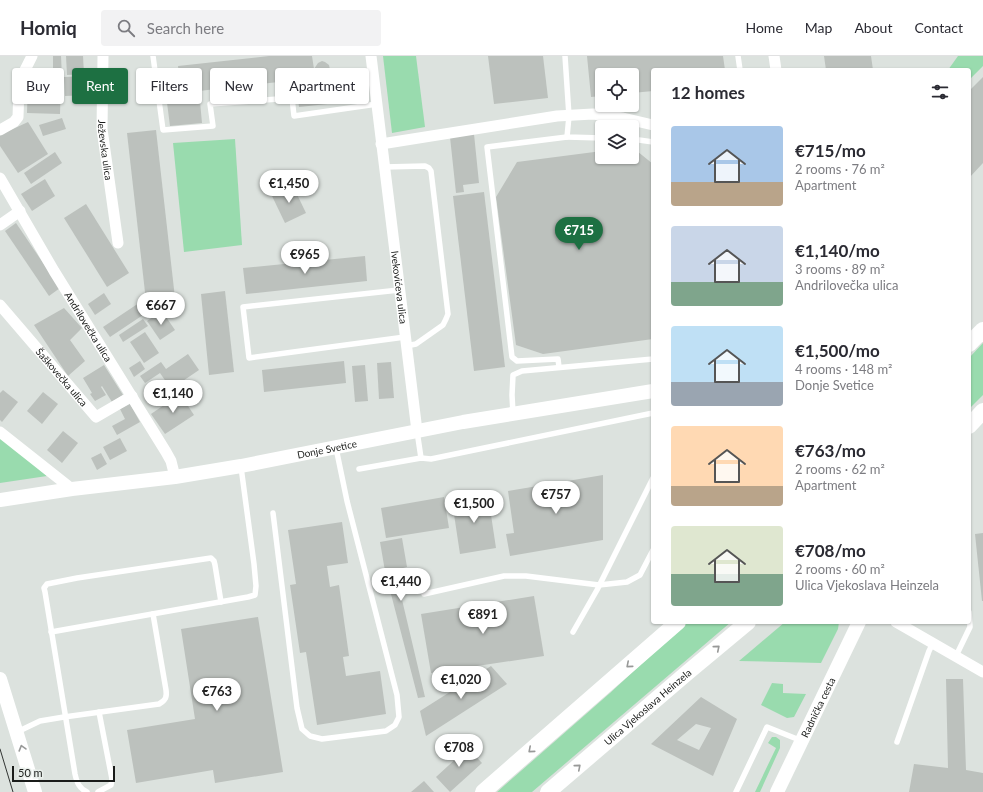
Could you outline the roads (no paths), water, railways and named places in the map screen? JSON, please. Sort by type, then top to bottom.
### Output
[{"type":"main road","points":[[971,342],[983,330]]},
{"type":"main road","points":[[971,424],[983,412]]},
{"type":"main road","points":[[483,792],[676,624]]},
{"type":"main road","name":"Ulica Vjekoslava Heinzela","points":[[548,792],[746,624]]},
{"type":"street","points":[[0,130],[14,122],[18,117],[19,87],[22,76],[32,56]]},
{"type":"street","name":"Ježevska ulica","points":[[103,56],[102,129],[118,243]]},
{"type":"street","name":"Ivekovićeva ulica","points":[[371,56],[417,431]]},
{"type":"street","points":[[774,56],[776,68]]},
{"type":"street","points":[[381,144],[558,116],[593,114],[623,118],[651,125]]},
{"type":"street","name":"Andrilovečka ulica","points":[[0,178],[54,271],[171,460],[175,477]]},
{"type":"street","points":[[0,225],[20,211]]},
{"type":"street","name":"Šaškovečka ulica","points":[[0,304],[96,417],[132,396]]},
{"type":"street","name":"Donje Svetice","points":[[0,500],[72,489],[175,477],[241,466],[417,431],[651,391]]},
{"type":"street","points":[[0,432],[72,489]]},
{"type":"street","name":"Radnička cesta","points":[[777,792],[858,624]]},
{"type":"street","points":[[900,624],[983,672]]},
{"type":"street","points":[[0,679],[35,792]]},
{"type":"lane","points":[[153,56],[163,130],[213,126],[210,104],[292,98],[294,116],[377,104]]},
{"type":"lane","points":[[565,56],[569,116],[567,137]]},
{"type":"lane","points":[[738,56],[740,68]]},
{"type":"lane","points":[[559,367],[558,359],[518,361],[512,357],[487,147],[567,137],[595,138]]},
{"type":"lane","points":[[639,140],[651,142]]},
{"type":"lane","points":[[384,167],[425,166],[431,171],[448,314],[443,325],[416,344],[406,341],[248,358],[243,307],[399,290]]},
{"type":"lane","points":[[513,414],[513,375],[522,371],[651,359]]},
{"type":"lane","points":[[359,469],[421,458],[431,459],[651,412]]},
{"type":"lane","points":[[417,431],[421,458]]},
{"type":"lane","points":[[273,513],[297,708],[302,729],[310,736],[322,739],[386,731],[395,725],[399,717],[397,695],[347,501],[336,447]]},
{"type":"lane","points":[[51,632],[253,596],[256,592],[254,564],[241,466]]},
{"type":"lane","points":[[573,632],[599,586],[651,482]]},
{"type":"lane","points":[[424,594],[504,576],[526,576],[599,586],[627,582],[640,575],[651,554]]},
{"type":"lane","points":[[87,792],[78,785],[64,717],[44,588],[47,584],[53,582],[210,558],[214,561],[215,565],[221,602]]},
{"type":"lane","points":[[17,732],[40,722],[64,717],[159,704],[164,701],[166,697],[166,690],[153,614]]},
{"type":"lane","points":[[956,656],[970,627],[970,624]]},
{"type":"lane","points":[[897,742],[927,656],[934,643]]},
{"type":"lane","points":[[98,792],[111,785],[112,779],[99,712]]},
{"type":"lane","points":[[736,792],[767,727],[802,741]]},
{"type":"tram line","points":[[0,749],[13,792]]}]
